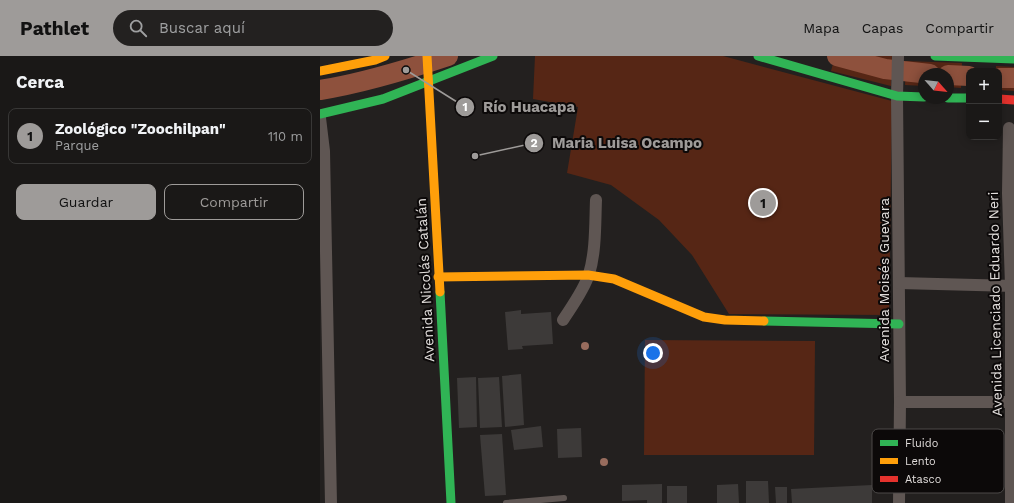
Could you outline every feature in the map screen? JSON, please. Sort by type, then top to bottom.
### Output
[{"type":"street","points":[[320,71],[375,60],[385,56]]},
{"type":"street","name":"Avenida Nicolás Catalán","points":[[428,56],[438,277],[451,503]]},
{"type":"street","points":[[320,114],[383,99],[493,56]]},
{"type":"street","points":[[758,56],[897,95],[918,97]]},
{"type":"street","name":"Avenida Moisés Guevara","points":[[898,56],[900,429]]},
{"type":"street","points":[[935,56],[1014,59]]},
{"type":"street","points":[[954,98],[966,98]]},
{"type":"street","points":[[1002,99],[1014,100]]},
{"type":"street","points":[[320,118],[331,503]]},
{"type":"street","name":"Avenida Licenciado Eduardo Neri","points":[[1009,128],[1013,286],[1011,503]]},
{"type":"street","points":[[563,320],[577,298],[588,275],[593,255],[596,200]]},
{"type":"street","points":[[438,277],[588,275],[614,279],[704,317],[725,320],[899,324]]},
{"type":"street","points":[[899,283],[1013,286]]},
{"type":"street","points":[[900,402],[1012,394]]},
{"type":"street","name":"Avenida Moisés Guevara","points":[[899,493],[899,503]]},
{"type":"lane","points":[[506,503],[564,498]]},
{"type":"shaded area","points":[[535,56],[723,56],[892,101],[889,315],[729,314],[692,255],[659,220],[611,185],[567,173],[578,107],[533,99]]},
{"type":"shaded area","points":[[835,56],[892,56],[891,86],[831,71]]},
{"type":"shaded area","points":[[906,61],[962,63],[961,88],[954,87],[954,68],[918,68],[918,86],[905,85]]},
{"type":"shaded area","points":[[996,66],[1014,67],[1014,91],[1002,90],[1002,68],[996,68]]},
{"type":"shaded area","points":[[645,340],[815,341],[814,455],[644,455]]},
{"type":"building","points":[[521,310],[521,314],[551,312],[553,344],[522,346],[523,349],[508,350],[505,312]]},
{"type":"building","points":[[521,374],[524,425],[505,427],[502,376]]},
{"type":"building","points":[[476,377],[477,427],[459,428],[457,378]]},
{"type":"building","points":[[499,377],[502,427],[480,428],[478,378]]},
{"type":"building","points":[[541,426],[543,447],[514,450],[511,430]]},
{"type":"building","points":[[581,428],[582,457],[558,458],[557,429]]},
{"type":"building","points":[[502,434],[506,495],[485,496],[480,435]]},
{"type":"building","points":[[746,481],[768,481],[769,503],[746,503]]},
{"type":"building","points":[[662,484],[662,503],[647,503],[647,500],[622,501],[622,485]]},
{"type":"building","points":[[738,484],[739,503],[717,503],[717,485]]},
{"type":"building","points":[[872,485],[872,503],[792,503],[791,489]]},
{"type":"building","points":[[667,486],[687,486],[687,503],[667,503]]},
{"type":"building","points":[[775,487],[787,487],[787,503],[776,503]]},
{"type":"waterway","points":[[320,90],[385,76],[448,56]]},
{"type":"waterway","points":[[837,56],[885,69],[918,73]]},
{"type":"waterway","points":[[954,75],[966,76]]},
{"type":"waterway","points":[[1002,78],[1014,78]]},
{"type":"traffic: fast","points":[[320,114],[383,99],[493,56]]},
{"type":"traffic: fast","points":[[758,56],[897,96],[918,97]]},
{"type":"traffic: fast","points":[[935,56],[1014,59]]},
{"type":"traffic: fast","points":[[954,98],[966,98]]},
{"type":"traffic: fast","points":[[440,292],[451,503]]},
{"type":"traffic: fast","points":[[764,321],[899,324]]},
{"type":"traffic: slow","points":[[320,71],[375,60],[385,56]]},
{"type":"traffic: slow","points":[[427,56],[440,292]]},
{"type":"traffic: slow","points":[[438,277],[588,275],[614,279],[704,317],[725,320],[764,321]]},
{"type":"traffic: jam","points":[[1002,99],[1014,100]]},
{"type":"place","name":"Río Huacapa","points":[[406,70]]},
{"type":"place","name":"Maria Luisa Ocampo","points":[[475,156]]},
{"type":"place","name":"Zoológico \"Zoochilpan\"","points":[[763,203]]}]
